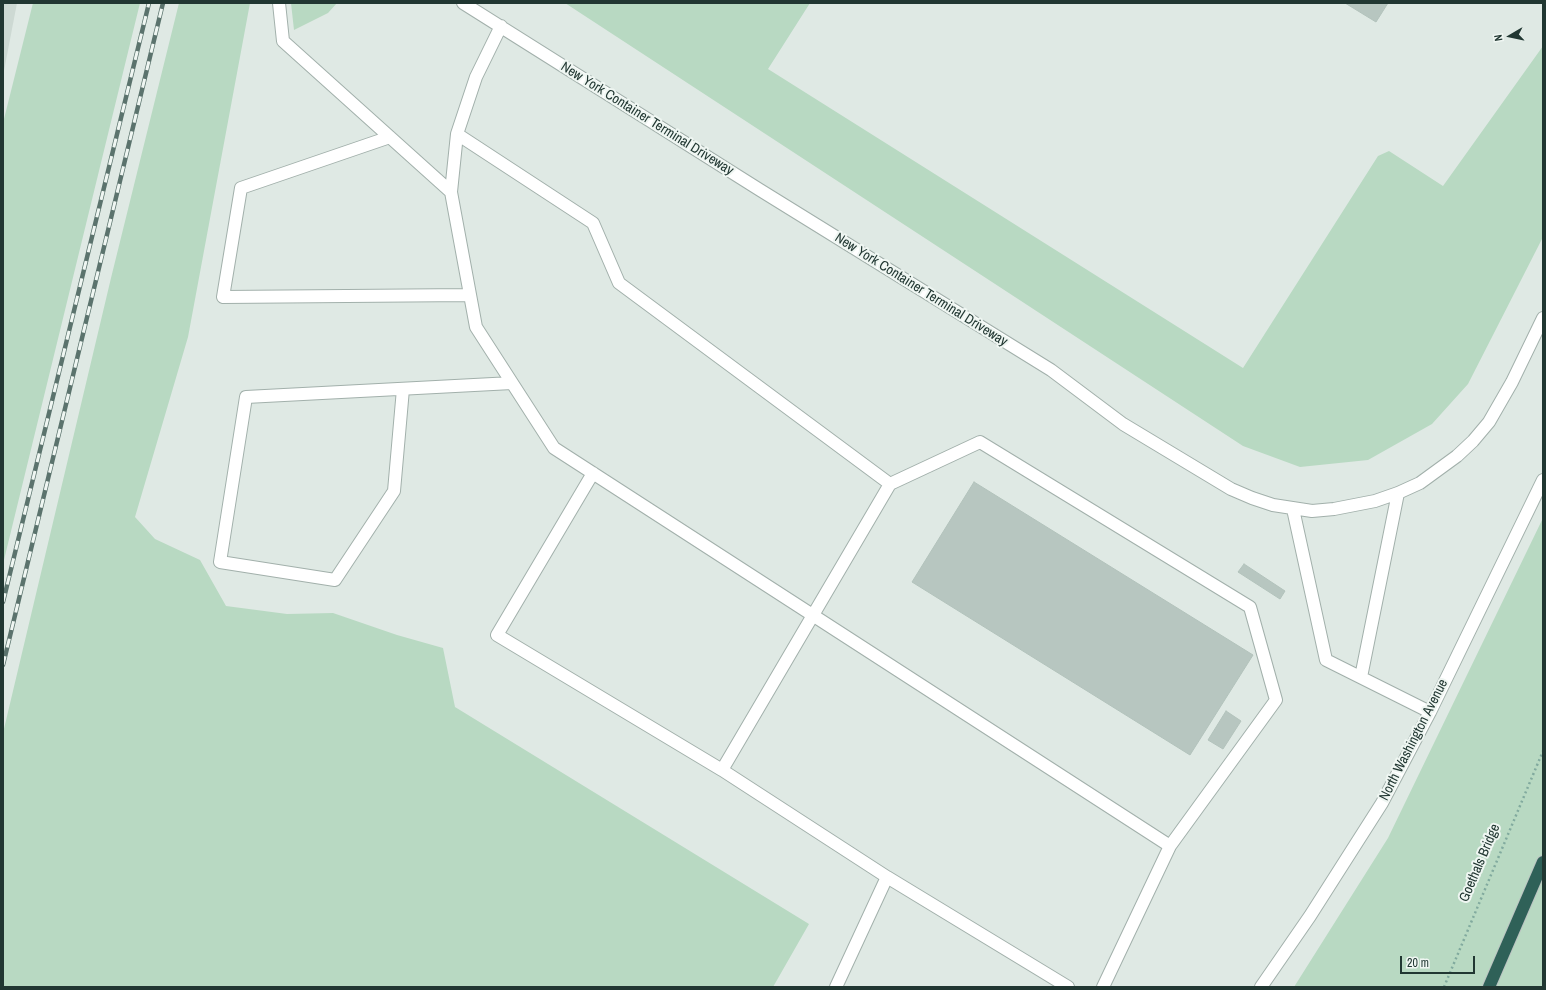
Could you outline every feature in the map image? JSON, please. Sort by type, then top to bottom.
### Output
[{"type":"highway","points":[[1489,987],[1543,862]]},
{"type":"street","points":[[279,3],[283,41],[451,192]]},
{"type":"street","name":"New York Container Terminal Driveway","points":[[463,3],[760,190],[1051,370],[1123,424],[1231,490],[1252,498],[1312,511],[1334,510],[1354,506],[1398,493],[1420,483],[1439,470],[1477,436],[1489,422],[1512,382],[1543,318]]},
{"type":"street","points":[[501,26],[476,77],[457,134],[451,192],[476,327],[554,448],[1170,846]]},
{"type":"street","points":[[457,134],[593,223],[619,283],[890,484]]},
{"type":"street","points":[[390,137],[241,188],[223,297],[470,295]]},
{"type":"street","points":[[403,389],[394,491],[335,580],[220,562],[246,397],[512,383]]},
{"type":"street","points":[[722,770],[814,616],[890,484],[980,442],[1250,606],[1276,700],[1170,846],[1103,987]]},
{"type":"street","points":[[593,473],[497,635],[722,770],[887,877],[1068,987]]},
{"type":"street","name":"North Washington Avenue","points":[[1261,987],[1310,916],[1382,803],[1430,712],[1543,480]]},
{"type":"street","points":[[1361,678],[1398,493]]},
{"type":"street","points":[[1293,508],[1326,660],[1430,712]]},
{"type":"street","points":[[836,987],[887,877]]},
{"type":"path","name":"Goethals Bridge","points":[[1444,987],[1543,751]]},
{"type":"shaded area","points":[[3,3],[17,3],[3,76]]},
{"type":"green space","points":[[33,3],[140,3],[3,564],[3,123]]},
{"type":"green space","points":[[179,3],[250,3],[188,337],[135,517],[155,539],[200,560],[226,606],[287,614],[333,613],[397,635],[443,648],[455,707],[809,924],[773,987],[3,987],[3,733],[111,278]]},
{"type":"green space","points":[[291,3],[337,3],[328,13],[294,30]]},
{"type":"green space","points":[[565,3],[810,3],[768,69],[1243,368],[1378,156],[1389,151],[1443,186],[1543,46],[1543,237],[1468,384],[1432,424],[1368,460],[1300,467],[1243,446]]},
{"type":"green space","points":[[1543,518],[1543,987],[1294,987],[1388,838]]},
{"type":"building","points":[[1345,3],[1388,3],[1376,22]]},
{"type":"building","points":[[974,482],[1253,655],[1190,755],[912,582]]},
{"type":"building","points":[[1244,564],[1285,591],[1280,599],[1238,572]]},
{"type":"building","points":[[1226,711],[1241,721],[1223,749],[1208,740]]},
{"type":"railway","points":[[3,602],[149,3]]},
{"type":"railway","points":[[3,665],[163,3]]}]
